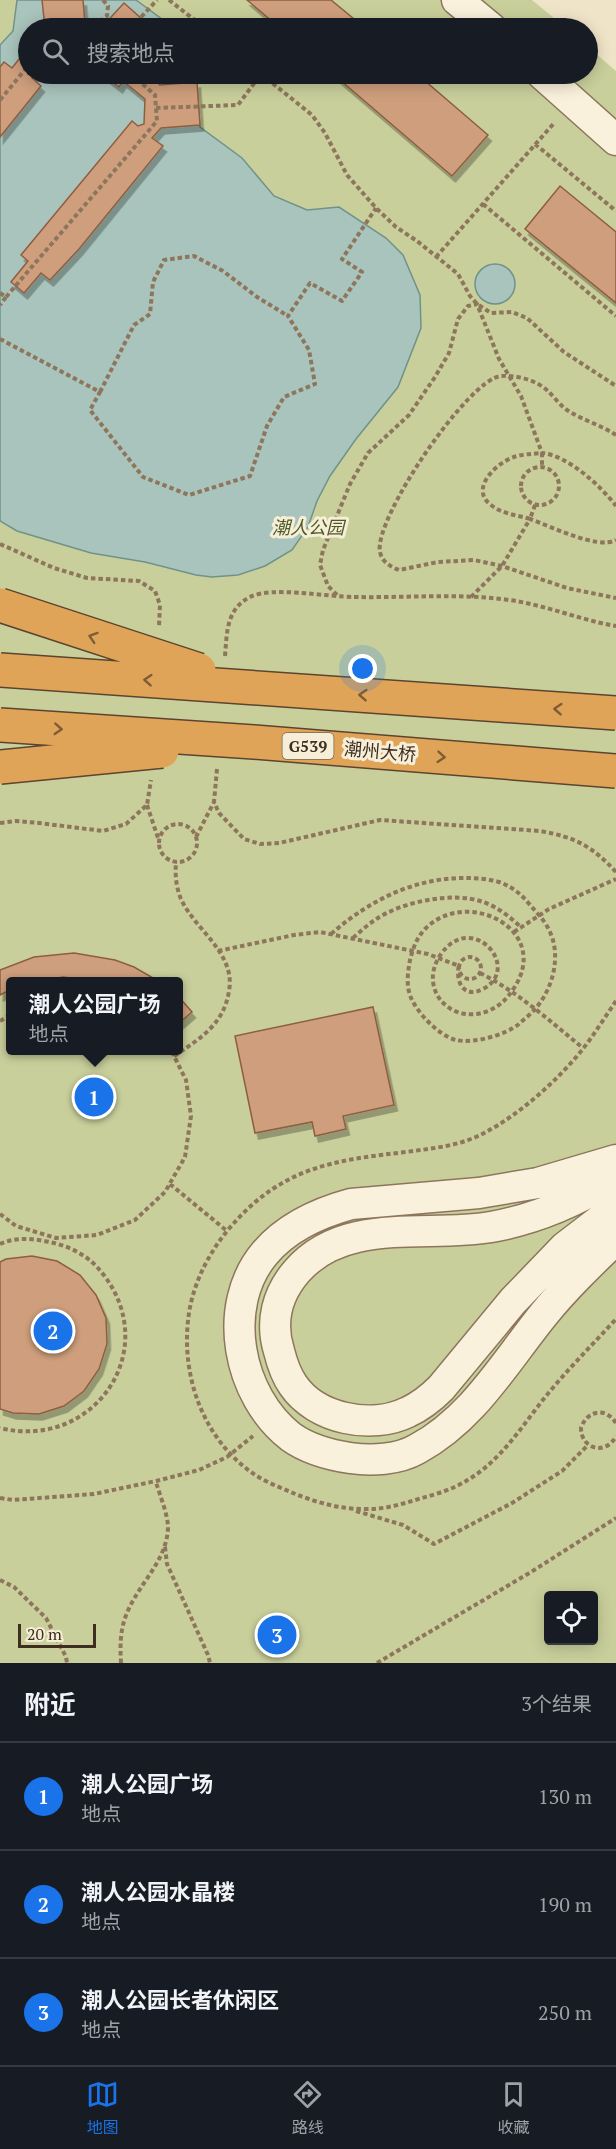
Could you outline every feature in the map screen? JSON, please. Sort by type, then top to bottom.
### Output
[{"type":"highway","points":[[0,605],[249,687]]},
{"type":"highway","points":[[0,670],[616,713]]},
{"type":"highway","name":"潮州大桥","points":[[0,725],[254,742],[616,771]]},
{"type":"highway","points":[[0,767],[254,742]]},
{"type":"street","points":[[457,0],[479,18]]},
{"type":"street","points":[[553,84],[616,140]]},
{"type":"street","points":[[616,1160],[538,1183],[478,1193],[351,1204],[297,1226],[264,1254],[246,1287],[240,1312],[240,1343],[245,1366],[260,1401],[273,1418],[291,1437],[309,1447],[333,1456],[364,1460],[389,1458],[416,1450],[446,1431],[475,1404],[556,1300],[616,1239]]},
{"type":"street","points":[[616,1176],[578,1199],[515,1221],[470,1230],[365,1235],[324,1249],[297,1271],[282,1294],[277,1307],[274,1322],[275,1340],[286,1373],[301,1395],[325,1410],[344,1417],[373,1421],[407,1413],[432,1397],[441,1388],[513,1301],[565,1247],[616,1208]]},
{"type":"path","points":[[103,0],[108,6],[107,16],[104,18]]},
{"type":"path","points":[[140,18],[157,0]]},
{"type":"path","points":[[170,0],[192,18]]},
{"type":"path","points":[[0,100],[18,78]]},
{"type":"path","points":[[0,305],[157,121],[155,95],[142,84]]},
{"type":"path","points":[[156,108],[238,105],[254,84]]},
{"type":"path","points":[[273,84],[318,121],[347,174],[376,208],[396,227],[458,274],[463,286],[477,304],[495,351],[521,396],[542,453],[542,467]]},
{"type":"path","points":[[436,257],[573,102]]},
{"type":"path","points":[[536,144],[616,211]]},
{"type":"path","points":[[483,204],[616,316]]},
{"type":"path","points":[[290,314],[310,283],[342,301],[362,272],[342,259],[376,208]]},
{"type":"path","points":[[194,256],[223,272],[250,292],[290,314],[309,350],[315,384],[284,397],[267,426],[250,476],[189,495],[143,477],[90,410],[100,392],[134,325],[150,314],[153,282],[164,260],[194,256]]},
{"type":"path","points":[[0,293],[6,297]]},
{"type":"path","points":[[337,595],[328,586],[320,565],[322,550],[350,484],[368,453],[409,415],[435,377],[449,353],[458,320],[468,306],[477,304],[491,313],[512,312],[527,318],[564,352],[616,386]]},
{"type":"path","points":[[0,339],[100,392]]},
{"type":"path","points":[[616,435],[566,410],[547,390],[531,381],[509,376],[499,376],[488,380],[472,394],[438,434],[412,473],[392,511],[381,542],[380,552],[384,561],[399,570],[458,560],[474,560],[501,566],[567,588],[616,598]]},
{"type":"path","points":[[616,506],[595,483],[575,467],[549,454],[512,458],[488,475],[483,485],[483,496],[489,504],[501,512],[530,519],[597,543],[616,540]]},
{"type":"path","points":[[542,467],[556,475],[559,489],[552,502],[543,506],[535,505],[525,499],[522,494],[521,480],[527,472],[542,467]]},
{"type":"path","points":[[470,597],[501,566],[530,519],[535,505]]},
{"type":"path","points":[[147,804],[161,852],[170,861],[176,862],[193,855],[196,849],[196,837],[214,802]]},
{"type":"path","points":[[159,840],[165,829],[176,824],[189,827],[196,837]]},
{"type":"path","points":[[176,862],[175,876],[182,900],[191,916],[218,951],[229,972],[230,985],[225,1010],[218,1021],[183,1049]]},
{"type":"path","points":[[331,934],[352,916],[384,896],[414,885],[445,879],[475,878],[497,881],[516,889],[550,931],[555,950],[555,968],[544,996],[535,1010],[511,1030],[482,1040],[456,1040],[435,1029],[421,1012],[410,995],[407,974],[412,951],[426,928],[444,917],[462,912],[479,913],[501,920],[514,932],[523,966],[519,980],[511,993],[496,1008],[481,1014],[461,1015],[451,1011],[441,1001],[434,984],[434,967],[438,957],[454,943],[465,938],[475,938],[486,943],[497,960],[498,971],[494,980],[483,989],[472,992],[465,990],[457,976],[459,965],[467,958],[474,958],[481,966],[480,973],[472,979],[465,978],[460,973],[459,965]]},
{"type":"path","points":[[514,932],[570,898],[616,879]]},
{"type":"path","points":[[352,938],[376,919],[395,909],[416,902],[440,898],[482,901],[501,910],[522,928]]},
{"type":"path","points":[[218,951],[294,935],[320,932],[438,957],[459,965]]},
{"type":"path","points":[[480,973],[494,980],[583,1048]]},
{"type":"path","points":[[588,1445],[562,1471],[512,1503],[434,1544],[403,1525],[303,1497],[252,1473],[230,1455],[209,1427],[190,1373],[187,1345],[193,1292],[221,1238],[249,1206],[282,1182],[310,1169],[349,1159],[454,1146],[486,1132],[512,1115],[548,1085],[583,1048],[616,1001]]},
{"type":"path","points":[[0,1214],[16,1226],[56,1238],[97,1235],[135,1220],[165,1192],[185,1156],[191,1116],[186,1080],[174,1056]]},
{"type":"path","points":[[170,1184],[227,1231]]},
{"type":"path","points":[[50,1236],[50,1242]]},
{"type":"path","points":[[0,1244],[36,1239],[67,1246],[94,1263],[114,1288],[125,1318],[125,1350],[115,1380],[96,1406],[69,1424],[38,1432],[0,1428]]},
{"type":"path","points":[[347,1508],[392,1507],[439,1493],[464,1483],[490,1465],[530,1420],[550,1391],[616,1319]]},
{"type":"path","points":[[616,1424],[615,1417],[597,1412],[586,1417],[581,1428],[581,1434],[588,1445],[598,1449],[614,1441],[616,1436]]},
{"type":"path","points":[[0,1498],[13,1500],[94,1494],[199,1470],[230,1455],[273,1418]]},
{"type":"path","points":[[120,1663],[120,1638],[126,1614],[135,1596],[159,1561],[165,1545],[168,1524],[156,1481]]},
{"type":"path","points":[[377,1663],[531,1572],[616,1518]]},
{"type":"path","points":[[165,1545],[167,1564],[205,1646],[210,1663]]},
{"type":"path","points":[[0,1580],[14,1587],[46,1618],[67,1663]]},
{"type":"green space","name":"潮人公园","points":[[0,0],[532,0],[554,18],[18,18],[18,84],[598,84],[598,56],[616,71],[616,1663],[0,1663]]},
{"type":"water","points":[[17,0],[136,0],[160,18],[18,18],[18,84],[197,84],[200,127],[242,158],[274,196],[307,210],[339,207],[386,238],[403,255],[420,295],[421,328],[398,387],[356,439],[330,476],[317,501],[308,527],[292,550],[265,566],[238,575],[212,577],[196,575],[145,562],[91,553],[17,531],[0,521],[0,45],[13,31]]},
{"type":"water","points":[[495,264],[503,265],[509,270],[514,276],[514,292],[509,298],[503,303],[495,304],[487,303],[481,298],[476,292],[475,284],[476,276],[481,270],[487,265]]},
{"type":"building","points":[[42,0],[83,0],[85,18],[44,18]]},
{"type":"building","points":[[247,0],[331,0],[353,18],[268,18]]},
{"type":"building","points":[[124,3],[141,18],[110,18]]},
{"type":"building","points":[[18,60],[18,84],[41,86],[0,137],[0,67],[4,62],[12,68]]},
{"type":"building","points":[[127,84],[197,84],[200,125],[161,128],[152,138],[163,146],[79,249],[50,280],[41,273],[24,293],[11,282],[28,261],[21,255],[132,121],[138,126],[144,124],[145,99]]},
{"type":"building","points":[[345,84],[429,84],[488,135],[452,176]]},
{"type":"building","points":[[560,186],[616,232],[616,303],[525,229]]},
{"type":"building","points":[[74,953],[115,960],[151,977],[6,977],[6,992],[0,995],[0,970],[34,957]]},
{"type":"building","points":[[183,1002],[192,1012],[183,1020]]},
{"type":"building","points":[[373,1007],[394,1105],[343,1116],[346,1129],[315,1136],[312,1122],[255,1133],[235,1036]]},
{"type":"building","points":[[32,1256],[57,1261],[80,1275],[96,1295],[106,1318],[107,1344],[99,1369],[84,1391],[64,1406],[39,1414],[13,1413],[0,1409],[0,1262],[6,1259]]},
{"type":"place","name":"潮人公园广场","points":[[94,1097]]},
{"type":"place","name":"潮人公园水晶楼","points":[[53,1331]]},
{"type":"place","name":"潮人公园长者休闲区","points":[[277,1635]]}]
